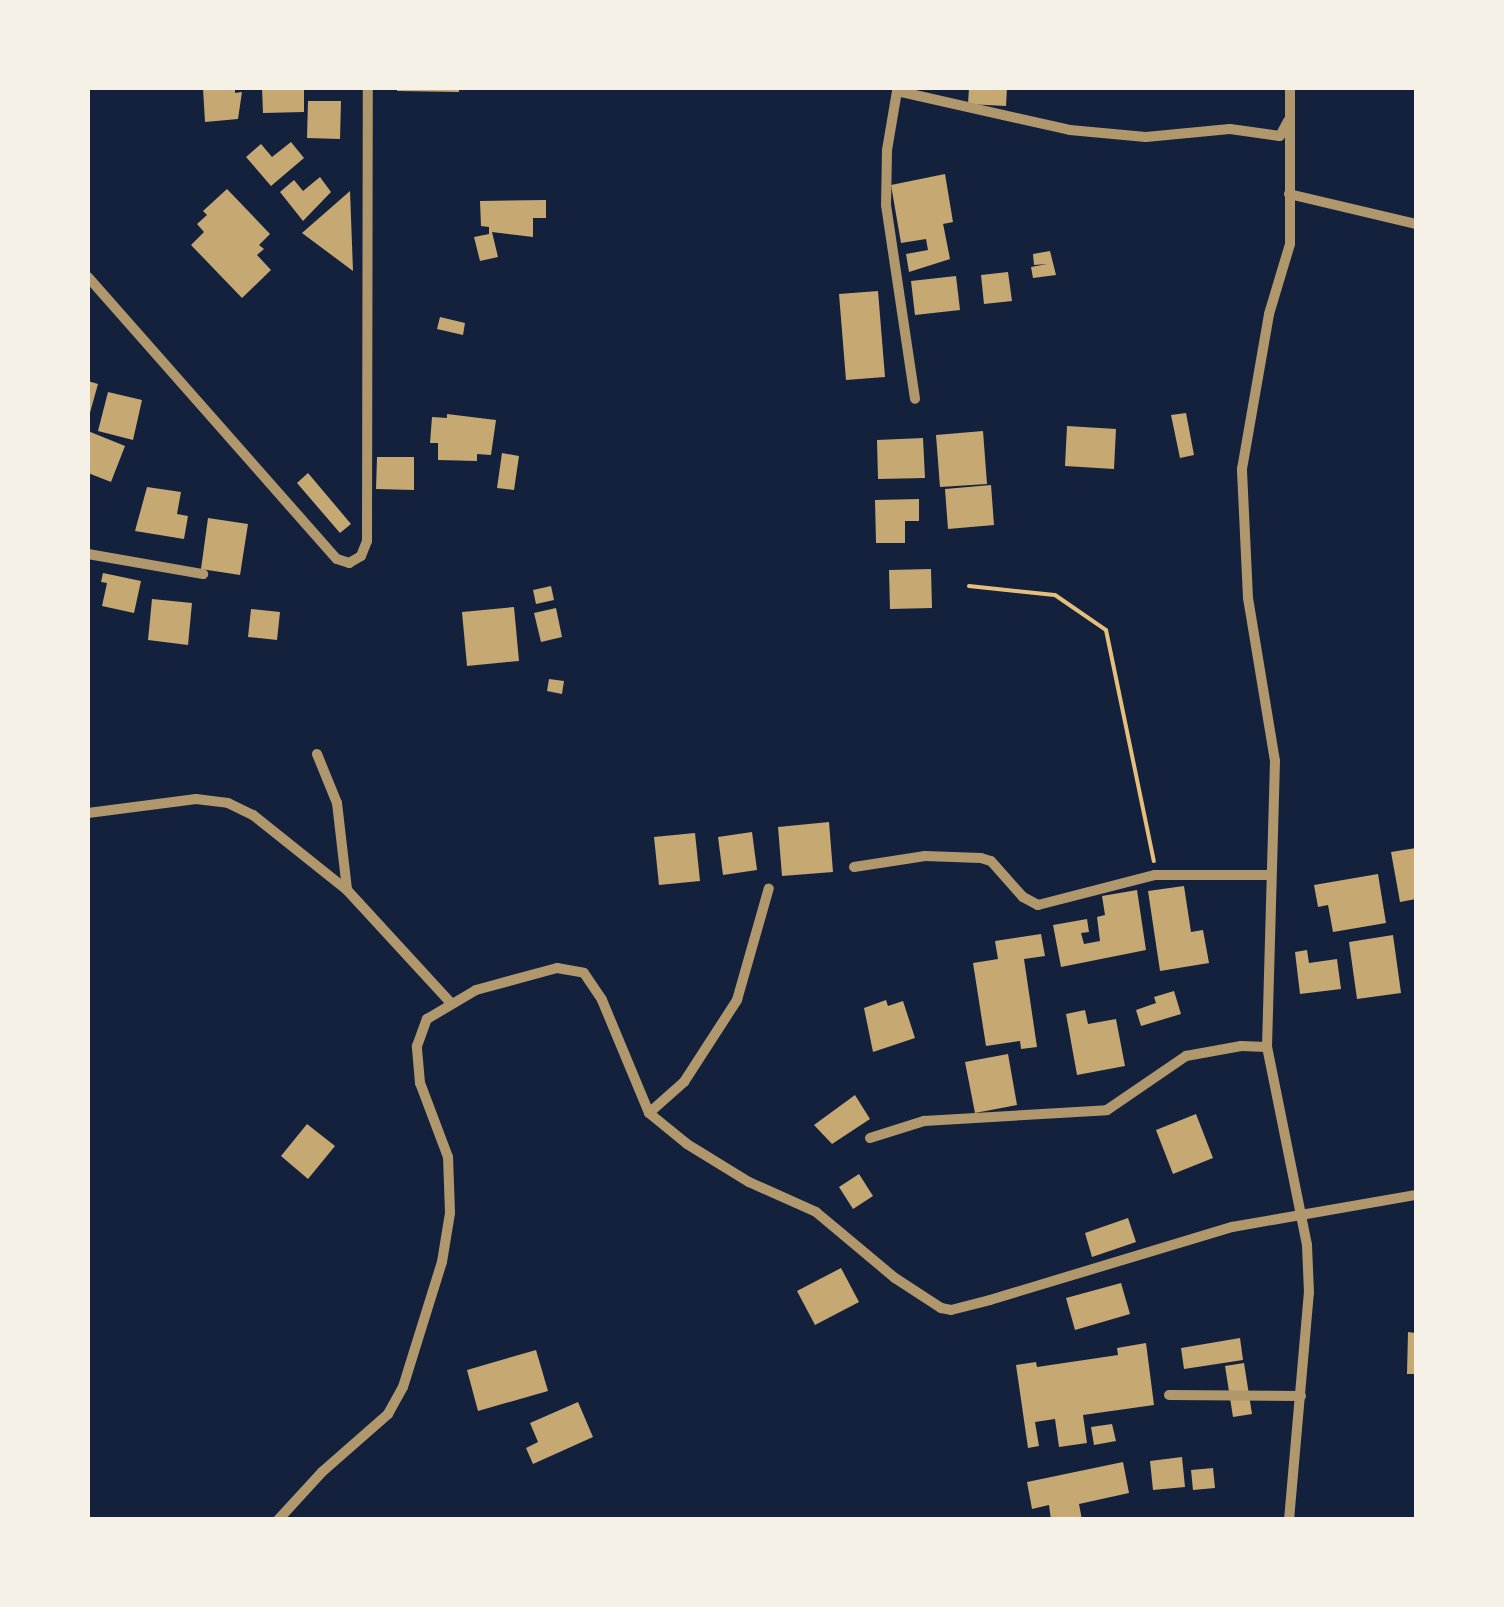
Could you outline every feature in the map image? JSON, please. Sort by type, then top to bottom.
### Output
[{"type":"street","points":[[88,276],[337,558],[349,563],[360,556],[366,541],[368,88]]},
{"type":"street","points":[[1289,1520],[1309,1293],[1302,1216],[1266,1047],[1274,761],[1248,598],[1242,469],[1265,332],[1290,244],[1290,88]]},
{"type":"street","points":[[915,399],[886,205],[887,150],[897,89],[1070,130],[1146,137],[1230,129],[1280,136],[1290,117]]},
{"type":"street","points":[[1290,194],[1416,224]]},
{"type":"street","points":[[88,554],[203,574]]},
{"type":"street","points":[[317,754],[337,802],[347,890]]},
{"type":"street","points":[[88,813],[196,799],[228,803],[253,815],[347,890],[450,1002]]},
{"type":"street","points":[[854,867],[925,856],[982,858],[991,860],[1023,898],[1038,905],[1155,875],[1271,875]]},
{"type":"street","points":[[648,1113],[684,1082],[738,1000],[768,888]]},
{"type":"street","points":[[278,1520],[322,1472],[388,1414],[403,1387],[442,1262],[450,1212],[448,1157],[420,1083],[417,1046],[427,1019],[450,1002],[557,968],[584,973],[602,1000],[648,1113],[749,1182],[816,1212],[895,1278],[951,1310],[1232,1227],[1416,1195]]},
{"type":"street","points":[[870,1138],[924,1121],[1107,1110],[1120,1106],[1186,1056],[1241,1046],[1266,1047]]},
{"type":"street","points":[[1169,1395],[1301,1396]]},
{"type":"path","points":[[969,586],[1055,595],[1106,630],[1155,875]]},
{"type":"building","points":[[203,88],[235,88],[235,93],[242,92],[238,119],[205,122]]},
{"type":"building","points":[[262,88],[304,88],[304,112],[263,113]]},
{"type":"building","points":[[459,88],[459,92],[397,91]]},
{"type":"building","points":[[969,88],[1007,88],[1006,106],[968,104]]},
{"type":"building","points":[[308,101],[341,101],[340,139],[307,138]]},
{"type":"building","points":[[291,142],[304,158],[271,186],[246,157],[261,144],[272,157]]},
{"type":"building","points":[[945,174],[953,222],[943,224],[950,259],[909,272],[906,254],[928,250],[926,239],[901,243],[891,185]]},
{"type":"building","points":[[320,177],[331,192],[303,221],[280,192],[294,180],[303,191]]},
{"type":"building","points":[[227,189],[270,234],[259,245],[264,249],[257,255],[271,270],[242,298],[191,245],[204,232],[197,224],[207,215],[203,211]]},
{"type":"building","points":[[350,191],[353,271],[302,233]]},
{"type":"building","points":[[546,200],[546,218],[533,218],[533,237],[492,232],[498,257],[480,261],[474,237],[489,234],[489,227],[481,226],[480,201]]},
{"type":"building","points":[[1050,251],[1056,275],[1033,278],[1031,267],[1047,264],[1034,265],[1033,254]]},
{"type":"building","points":[[1008,272],[1012,301],[984,304],[981,275]]},
{"type":"building","points":[[956,276],[960,310],[915,315],[911,281]]},
{"type":"building","points":[[878,291],[885,377],[846,380],[839,294]]},
{"type":"building","points":[[440,317],[465,323],[463,335],[437,329]]},
{"type":"building","points":[[88,381],[98,384],[89,416],[88,416]]},
{"type":"building","points":[[108,392],[142,400],[133,440],[98,431]]},
{"type":"building","points":[[1186,413],[1194,455],[1180,458],[1171,415]]},
{"type":"building","points":[[447,414],[496,420],[491,455],[477,454],[477,461],[438,460],[438,443],[430,443],[432,417],[447,418]]},
{"type":"building","points":[[1067,426],[1116,429],[1114,469],[1065,466]]},
{"type":"building","points":[[88,431],[125,446],[111,482],[88,473]]},
{"type":"building","points":[[983,431],[987,484],[940,487],[936,435]]},
{"type":"building","points":[[923,438],[925,478],[878,479],[877,440]]},
{"type":"building","points":[[502,453],[519,456],[514,490],[497,488]]},
{"type":"building","points":[[377,457],[414,457],[414,490],[376,489]]},
{"type":"building","points":[[308,473],[351,524],[340,533],[297,483]]},
{"type":"building","points":[[991,485],[994,525],[948,529],[945,489]]},
{"type":"building","points":[[147,487],[181,492],[177,514],[188,516],[184,539],[135,531]]},
{"type":"building","points":[[919,499],[919,521],[905,521],[905,543],[876,543],[875,500]]},
{"type":"building","points":[[208,518],[248,524],[240,575],[201,569]]},
{"type":"building","points":[[931,569],[932,608],[890,609],[889,570]]},
{"type":"building","points":[[103,573],[141,581],[134,613],[102,606],[107,583],[101,582]]},
{"type":"building","points":[[551,586],[554,600],[536,604],[533,590]]},
{"type":"building","points":[[152,599],[192,603],[188,645],[148,640]]},
{"type":"building","points":[[514,607],[519,661],[467,666],[462,612]]},
{"type":"building","points":[[556,608],[562,637],[541,642],[534,613]]},
{"type":"building","points":[[251,609],[280,612],[277,640],[248,637]]},
{"type":"building","points":[[549,679],[564,681],[562,694],[547,691]]},
{"type":"building","points":[[829,822],[833,872],[782,876],[778,827]]},
{"type":"building","points":[[752,832],[757,870],[723,875],[718,837]]},
{"type":"building","points":[[695,833],[700,881],[659,885],[654,837]]},
{"type":"building","points":[[1416,848],[1416,899],[1400,902],[1391,852]]},
{"type":"building","points":[[1378,874],[1386,923],[1333,932],[1328,905],[1318,907],[1314,885]]},
{"type":"building","points":[[1184,886],[1191,932],[1203,930],[1209,963],[1160,971],[1148,891]]},
{"type":"building","points":[[1137,890],[1146,950],[1061,967],[1053,925],[1087,919],[1089,932],[1081,933],[1084,944],[1100,941],[1097,917],[1105,915],[1102,896]]},
{"type":"building","points":[[1041,934],[1045,956],[1024,959],[1037,1047],[1021,1049],[1020,1041],[986,1046],[973,963],[998,959],[995,941]]},
{"type":"building","points":[[1393,935],[1401,993],[1357,999],[1349,942]]},
{"type":"building","points":[[1307,950],[1309,963],[1337,959],[1341,989],[1300,994],[1295,952]]},
{"type":"building","points":[[1174,991],[1181,1014],[1141,1026],[1136,1010],[1156,1003],[1154,997]]},
{"type":"building","points":[[886,1000],[888,1006],[903,1001],[915,1038],[873,1052],[864,1008]]},
{"type":"building","points":[[1085,1010],[1088,1024],[1116,1019],[1125,1066],[1077,1075],[1066,1014]]},
{"type":"building","points":[[1008,1054],[1017,1105],[975,1113],[965,1062]]},
{"type":"building","points":[[855,1095],[870,1119],[832,1144],[814,1125]]},
{"type":"building","points":[[1196,1114],[1213,1158],[1173,1174],[1156,1130]]},
{"type":"building","points":[[307,1124],[335,1146],[308,1179],[281,1156]]},
{"type":"building","points":[[859,1174],[873,1196],[853,1209],[839,1187]]},
{"type":"building","points":[[1128,1218],[1136,1242],[1092,1257],[1085,1233]]},
{"type":"building","points":[[841,1268],[859,1302],[815,1325],[797,1291]]},
{"type":"building","points":[[1121,1283],[1130,1314],[1075,1330],[1066,1298]]},
{"type":"building","points":[[1408,1332],[1416,1333],[1416,1374],[1407,1374]]},
{"type":"building","points":[[1240,1338],[1243,1360],[1184,1369],[1181,1348]]},
{"type":"building","points":[[1146,1343],[1154,1405],[1083,1415],[1087,1443],[1059,1447],[1055,1419],[1035,1422],[1039,1446],[1028,1448],[1016,1365],[1036,1362],[1037,1367],[1118,1355],[1117,1348]]},
{"type":"building","points":[[536,1350],[548,1391],[478,1411],[467,1370]]},
{"type":"building","points":[[1244,1363],[1252,1414],[1233,1417],[1225,1366]]},
{"type":"building","points":[[578,1402],[593,1437],[533,1464],[526,1448],[538,1442],[530,1423]]},
{"type":"building","points":[[1112,1424],[1116,1441],[1094,1445],[1091,1427]]},
{"type":"building","points":[[1182,1457],[1185,1487],[1153,1490],[1150,1461]]},
{"type":"building","points":[[1123,1462],[1129,1493],[1079,1504],[1082,1520],[1051,1520],[1049,1505],[1032,1509],[1027,1482]]},
{"type":"building","points":[[1213,1468],[1215,1488],[1193,1490],[1191,1470]]}]
